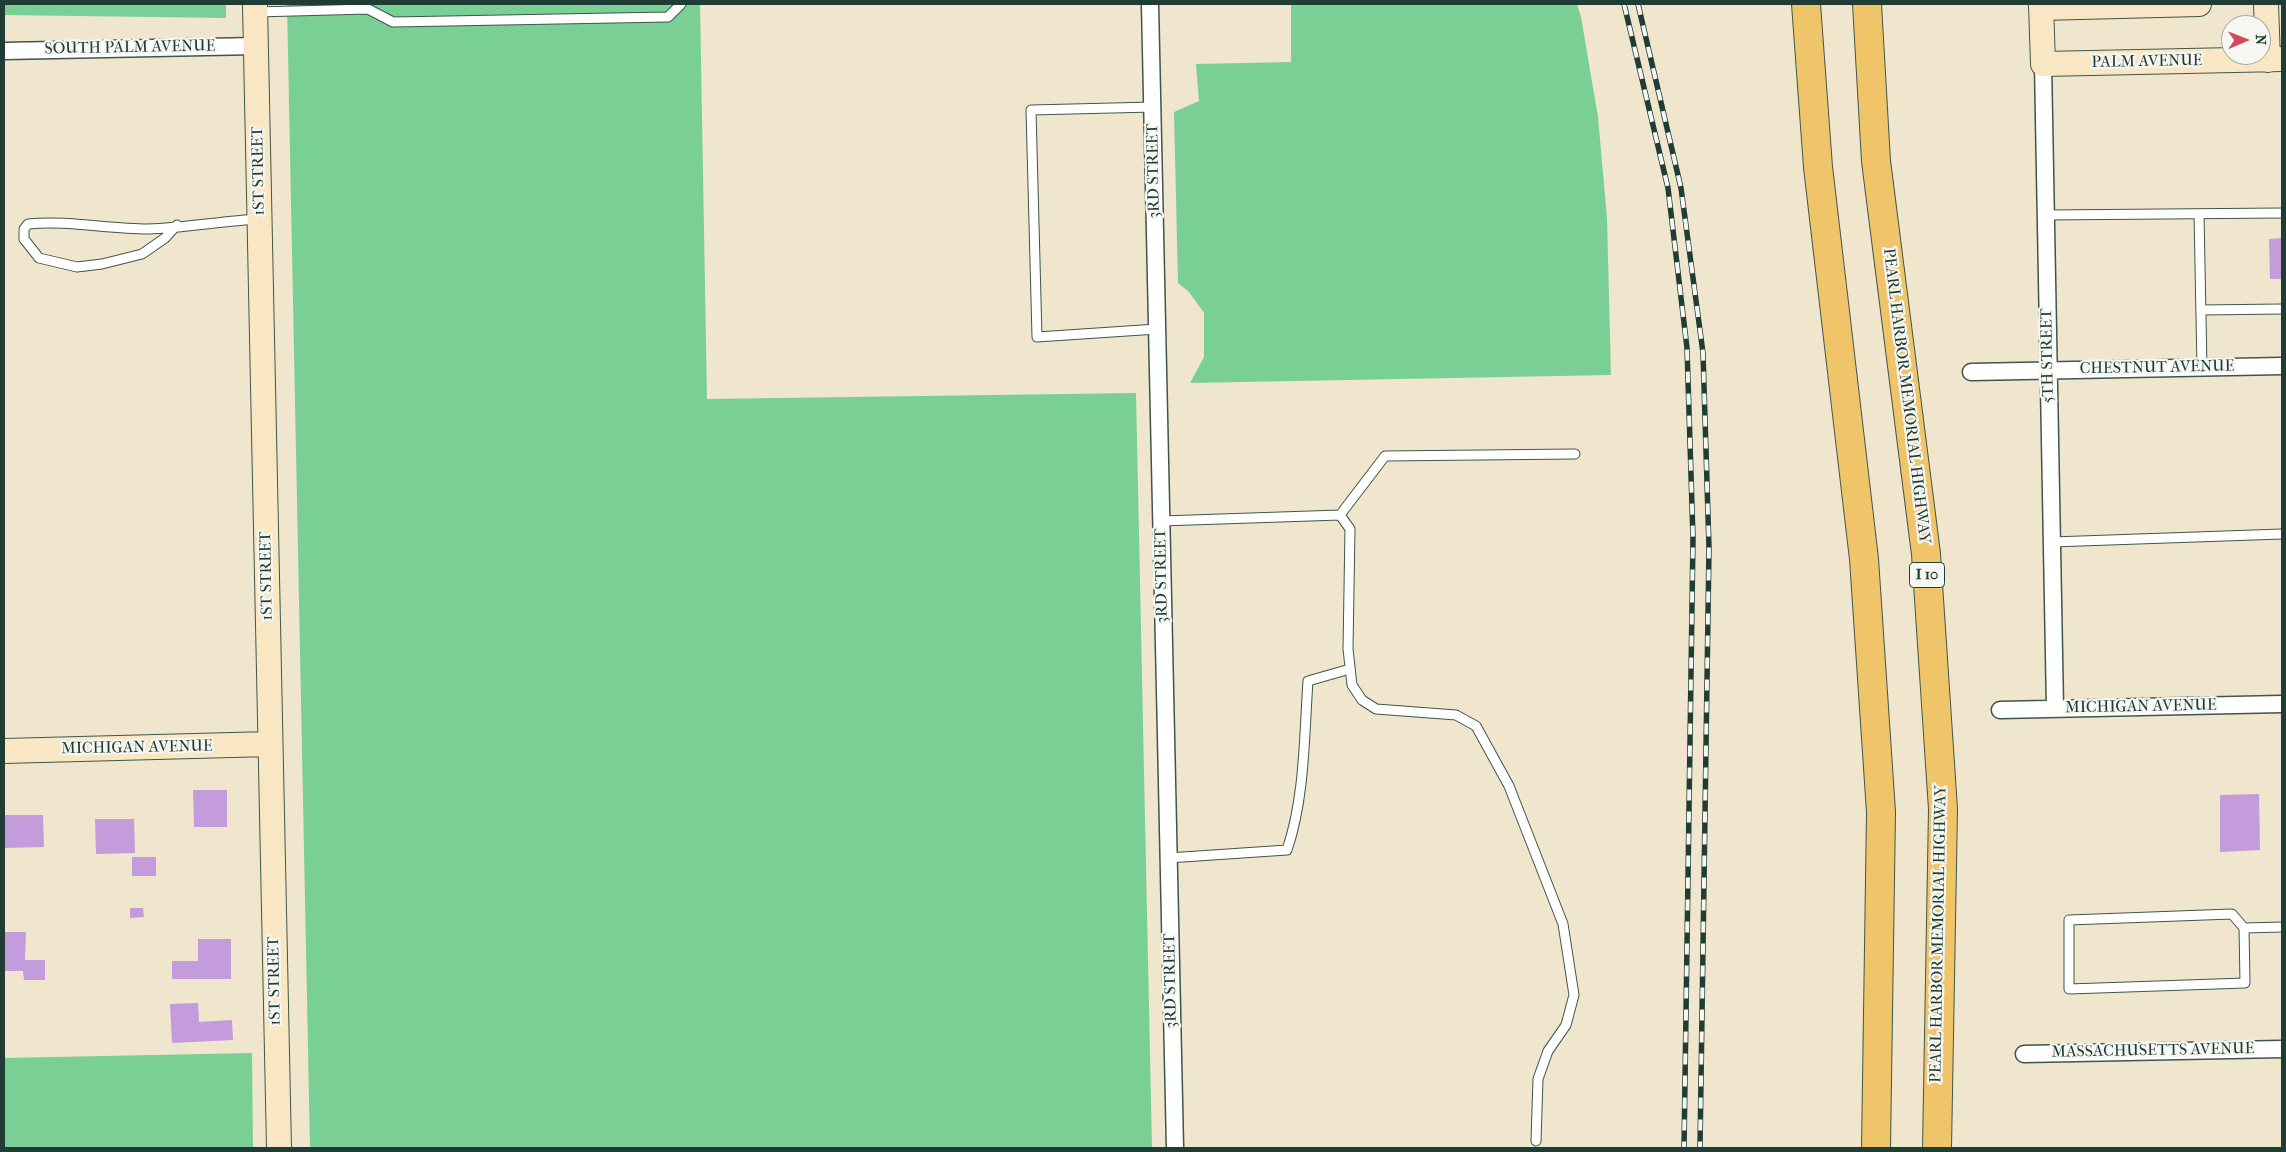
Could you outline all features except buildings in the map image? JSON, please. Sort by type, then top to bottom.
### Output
[{"type":"highway","points":[[1806,4],[1818,167],[1864,559],[1881,812],[1876,1148]]},
{"type":"highway","name":"PEARL HARBOR MEMORIAL HIGHWAY","points":[[1867,4],[1876,161],[1926,554],[1943,809],[1937,1148]]},
{"type":"street","name":"3RD STREET","points":[[1150,4],[1175,1148]]},
{"type":"street","points":[[2041,6],[2199,4]]},
{"type":"street","points":[[2266,4],[2275,60]]},
{"type":"street","name":"5TH STREET","points":[[2041,6],[2055,708]]},
{"type":"street","name":"1ST STREET","points":[[255,8],[279,1148]]},
{"type":"street","name":"SOUTH PALM AVENUE","points":[[4,51],[256,46]]},
{"type":"street","name":"PALM AVENUE","points":[[2043,64],[2275,60]]},
{"type":"street","name":"CHESTNUT AVENUE","points":[[1971,372],[2282,366]]},
{"type":"street","name":"MICHIGAN AVENUE","points":[[2000,710],[2282,704]]},
{"type":"street","name":"MICHIGAN AVENUE","points":[[4,751],[270,744]]},
{"type":"street","name":"MASSACHUSETTS AVENUE","points":[[2024,1054],[2282,1049]]},
{"type":"lane","points":[[255,8],[368,6],[393,22],[668,17],[681,4]]},
{"type":"lane","points":[[1153,107],[1031,110],[1037,336],[1157,329]]},
{"type":"lane","points":[[2046,214],[2282,213]]},
{"type":"lane","points":[[2199,214],[2202,368]]},
{"type":"lane","points":[[177,225],[165,238],[142,254],[102,264],[77,266],[39,258],[24,239],[24,229],[28,224],[39,223],[128,228],[260,219]]},
{"type":"lane","points":[[2200,310],[2282,309]]},
{"type":"lane","points":[[1340,515],[1385,456],[1575,454]]},
{"type":"lane","points":[[1161,521],[1340,515]]},
{"type":"lane","points":[[1340,515],[1350,529],[1348,648],[1352,685],[1362,700],[1376,709],[1456,715],[1476,726],[1509,786],[1563,924],[1574,995],[1566,1025],[1548,1051],[1538,1079],[1536,1141]]},
{"type":"lane","points":[[2052,542],[2282,534]]},
{"type":"lane","points":[[1168,858],[1287,850],[1294,829],[1302,781],[1308,681],[1350,668]]},
{"type":"lane","points":[[2232,914],[2244,928],[2245,983],[2069,989],[2069,920],[2232,914]]},
{"type":"lane","points":[[2244,928],[2282,927]]},
{"type":"green space","points":[[4,4],[226,4],[226,18],[4,15]]},
{"type":"green space","points":[[287,4],[700,4],[707,399],[1136,393],[1152,1148],[310,1148]]},
{"type":"green space","points":[[1291,4],[1577,4],[1581,17],[1598,117],[1607,218],[1611,375],[1190,383],[1204,357],[1204,313],[1189,292],[1178,283],[1174,112],[1199,101],[1196,64],[1291,62]]},
{"type":"green space","points":[[252,1053],[253,1148],[4,1148],[4,1058]]},
{"type":"railway","points":[[1624,4],[1668,188],[1687,348],[1693,538],[1684,1148]]},
{"type":"railway","points":[[1638,4],[1681,188],[1703,353],[1709,548],[1700,1148]]}]
